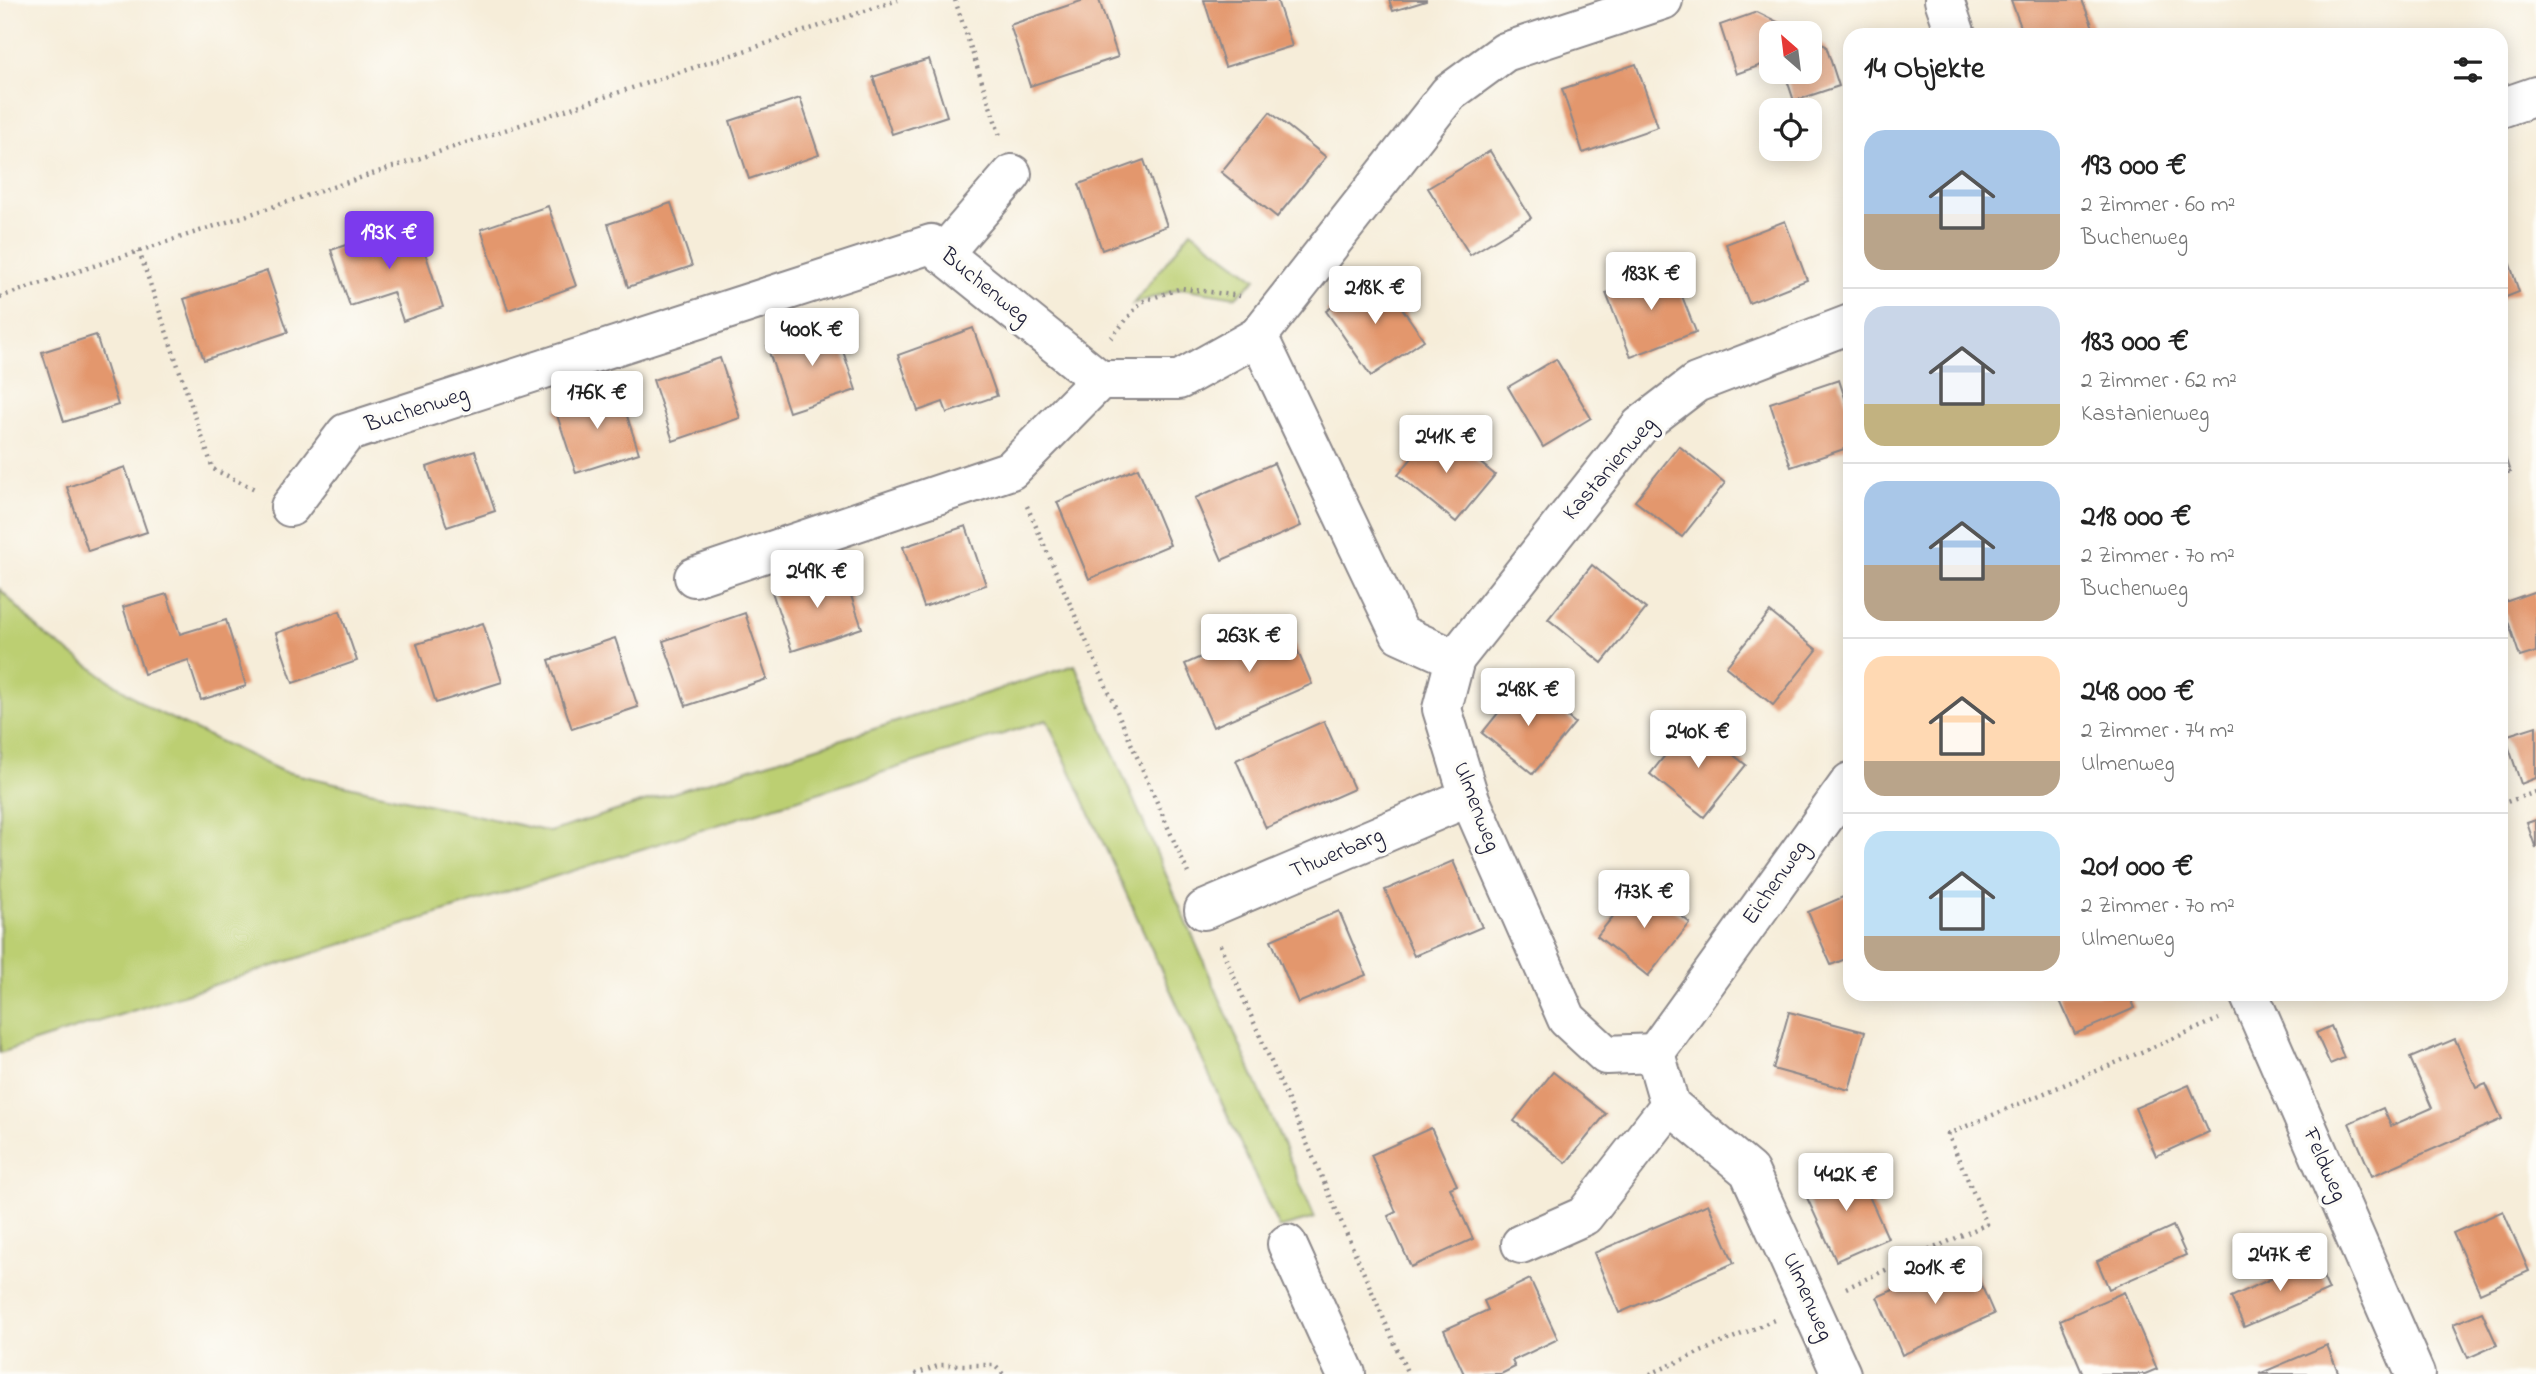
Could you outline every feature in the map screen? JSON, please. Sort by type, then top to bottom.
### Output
[{"type":"street","points":[[694,577],[1011,470],[1093,374],[1179,380],[1258,336],[1449,93],[1505,52],[1663,0]]},
{"type":"street","points":[[1944,0],[1954,28]]},
{"type":"street","points":[[2508,106],[2536,96]]},
{"type":"street","points":[[943,254],[1012,174]]},
{"type":"street","name":"Buchenweg","points":[[290,507],[346,433],[931,244],[1093,374]]},
{"type":"street","name":"Kastanienweg","points":[[1455,659],[1640,426],[1696,383],[1843,327]]},
{"type":"street","points":[[1258,336],[1400,634],[1455,659]]},
{"type":"street","name":"Ulmenweg","points":[[1455,659],[1442,709],[1469,797],[1567,1019],[1606,1055],[1655,1053]]},
{"type":"street","name":"Eichenweg","points":[[1655,1053],[1843,792]]},
{"type":"street","name":"Thwerbarg","points":[[1204,910],[1469,797]]},
{"type":"street","name":"Feldweg","points":[[2252,1001],[2415,1374]]},
{"type":"street","points":[[1521,1244],[1584,1216],[1670,1105],[1655,1053]]},
{"type":"street","name":"Ulmenweg","points":[[1670,1105],[1749,1171],[1841,1374]]},
{"type":"street","points":[[1287,1244],[1346,1374]]},
{"type":"path","points":[[0,297],[898,0]]},
{"type":"path","points":[[955,0],[1012,174]]},
{"type":"path","points":[[139,251],[214,469],[290,507]]},
{"type":"path","points":[[1093,374],[1140,302],[1181,288],[1236,297],[1296,288]]},
{"type":"path","points":[[2508,802],[2536,792]]},
{"type":"path","points":[[1650,1374],[1987,1224],[1948,1134],[2247,1001]]},
{"type":"path","points":[[915,1374],[941,1365],[994,1365],[1003,1374]]},
{"type":"green space","points":[[1191,231],[1256,279],[1236,297],[1181,288],[1133,304]]},
{"type":"green space","points":[[0,589],[43,634],[151,709],[282,771],[550,832],[1075,665],[1315,1218],[1279,1228],[1047,720],[0,1053]]},
{"type":"building","points":[[1084,0],[1099,0],[1118,57],[1030,86],[1010,25]]},
{"type":"building","points":[[1204,0],[1277,0],[1292,46],[1225,67]]},
{"type":"building","points":[[1389,0],[1426,0],[1426,1],[1393,11]]},
{"type":"building","points":[[2011,0],[2082,0],[2093,28],[2021,28]]},
{"type":"building","points":[[1757,12],[1775,21],[1759,21],[1759,66],[1736,74],[1720,25]]},
{"type":"building","points":[[1822,44],[1826,46],[1839,86],[1803,98],[1793,98],[1788,84],[1822,84]]},
{"type":"building","points":[[929,59],[947,116],[892,134],[873,77]]},
{"type":"building","points":[[1636,64],[1658,127],[1583,153],[1562,89]]},
{"type":"building","points":[[800,98],[819,155],[749,179],[730,121]]},
{"type":"building","points":[[1270,112],[1326,157],[1277,217],[1221,172]]},
{"type":"building","points":[[1490,151],[1531,218],[1470,255],[1428,188]]},
{"type":"building","points":[[1144,160],[1167,226],[1102,250],[1079,184]]},
{"type":"building","points":[[671,203],[692,266],[628,287],[608,224]]},
{"type":"building","points":[[548,206],[576,286],[508,310],[481,229]]},
{"type":"building","points":[[1785,221],[1807,280],[1749,303],[1726,244]]},
{"type":"building","points":[[415,222],[443,307],[403,321],[393,292],[350,306],[331,250]]},
{"type":"building","points":[[2508,258],[2519,292],[2508,296]]},
{"type":"building","points":[[1671,268],[1696,332],[1631,357],[1606,293]]},
{"type":"building","points":[[267,271],[288,332],[204,360],[184,299]]},
{"type":"building","points":[[1379,275],[1424,340],[1371,376],[1326,311]]},
{"type":"building","points":[[834,324],[856,390],[789,412],[767,346]]},
{"type":"building","points":[[973,328],[997,396],[947,413],[943,402],[918,411],[898,355]]},
{"type":"building","points":[[96,335],[118,405],[64,422],[42,352]]},
{"type":"building","points":[[720,358],[740,418],[673,441],[653,380]]},
{"type":"building","points":[[1556,359],[1591,418],[1543,447],[1508,387]]},
{"type":"building","points":[[1839,380],[1843,392],[1843,449],[1791,467],[1770,403]]},
{"type":"building","points":[[618,388],[639,453],[576,473],[555,409]]},
{"type":"building","points":[[1437,427],[1495,475],[1456,522],[1398,475]]},
{"type":"building","points":[[1679,446],[1725,483],[1682,537],[1635,501]]},
{"type":"building","points":[[475,451],[495,511],[447,527],[427,467]]},
{"type":"building","points":[[1274,463],[1301,526],[1222,560],[1195,498]]},
{"type":"building","points":[[125,467],[147,532],[88,551],[67,487]]},
{"type":"building","points":[[1138,468],[1170,545],[1089,579],[1057,502]]},
{"type":"building","points":[[966,526],[986,585],[924,607],[903,547]]},
{"type":"building","points":[[1592,565],[1646,609],[1602,663],[1548,619]]},
{"type":"building","points":[[842,569],[862,628],[792,651],[772,592]]},
{"type":"building","points":[[2536,591],[2536,652],[2520,657],[2508,621],[2508,601]]},
{"type":"building","points":[[167,594],[180,634],[226,620],[246,686],[201,700],[188,660],[144,674],[123,607]]},
{"type":"building","points":[[340,611],[357,661],[293,683],[276,633]]},
{"type":"building","points":[[1770,612],[1817,650],[1773,705],[1726,667]]},
{"type":"building","points":[[745,613],[767,679],[686,706],[663,641]]},
{"type":"building","points":[[1284,620],[1312,684],[1213,727],[1185,664]]},
{"type":"building","points":[[483,623],[502,682],[436,703],[417,644]]},
{"type":"building","points":[[615,638],[638,707],[572,729],[549,660]]},
{"type":"building","points":[[1523,682],[1575,723],[1533,774],[1482,733]]},
{"type":"building","points":[[1324,721],[1354,789],[1266,828],[1236,760]]},
{"type":"building","points":[[1692,722],[1746,765],[1704,817],[1650,774]]},
{"type":"building","points":[[2536,726],[2536,778],[2521,784],[2508,745],[2508,735]]},
{"type":"building","points":[[2536,820],[2536,849],[2527,823]]},
{"type":"building","points":[[1453,861],[1482,927],[1414,956],[1385,890]]},
{"type":"building","points":[[1640,883],[1690,923],[1648,976],[1597,936]]},
{"type":"building","points":[[1843,897],[1843,960],[1831,965],[1808,912]]},
{"type":"building","points":[[1339,911],[1366,975],[1298,1003],[1271,940]]},
{"type":"building","points":[[2060,1001],[2132,1001],[2135,1008],[2075,1034]]},
{"type":"building","points":[[1789,1012],[1865,1032],[1849,1090],[1773,1069]]},
{"type":"building","points":[[2331,1026],[2344,1058],[2330,1064],[2316,1033]]},
{"type":"building","points":[[2455,1039],[2476,1088],[2486,1084],[2502,1119],[2372,1176],[2349,1123],[2383,1108],[2391,1126],[2432,1108],[2410,1058]]},
{"type":"building","points":[[1553,1072],[1606,1114],[1566,1163],[1514,1121]]},
{"type":"building","points":[[2189,1085],[2209,1132],[2156,1156],[2135,1108]]},
{"type":"building","points":[[1431,1128],[1457,1185],[1450,1188],[1473,1239],[1411,1267],[1388,1216],[1396,1212],[1371,1155]]},
{"type":"building","points":[[1855,1165],[1888,1238],[1836,1261],[1803,1189]]},
{"type":"building","points":[[1708,1204],[1734,1263],[1619,1313],[1594,1253]]},
{"type":"building","points":[[2503,1211],[2529,1271],[2480,1293],[2453,1233]]},
{"type":"building","points":[[2173,1226],[2186,1255],[2109,1289],[2097,1261]]},
{"type":"building","points":[[1969,1257],[1994,1314],[1902,1355],[1877,1297]]},
{"type":"building","points":[[2315,1259],[2329,1290],[2244,1327],[2231,1297]]},
{"type":"building","points":[[1530,1279],[1558,1339],[1512,1361],[1515,1367],[1501,1374],[1464,1374],[1444,1330],[1488,1310],[1484,1301]]},
{"type":"building","points":[[2124,1292],[2157,1369],[2145,1374],[2083,1374],[2060,1320]]},
{"type":"building","points":[[2482,1312],[2497,1345],[2468,1358],[2453,1324]]},
{"type":"building","points":[[2327,1345],[2339,1374],[2259,1374]]}]
